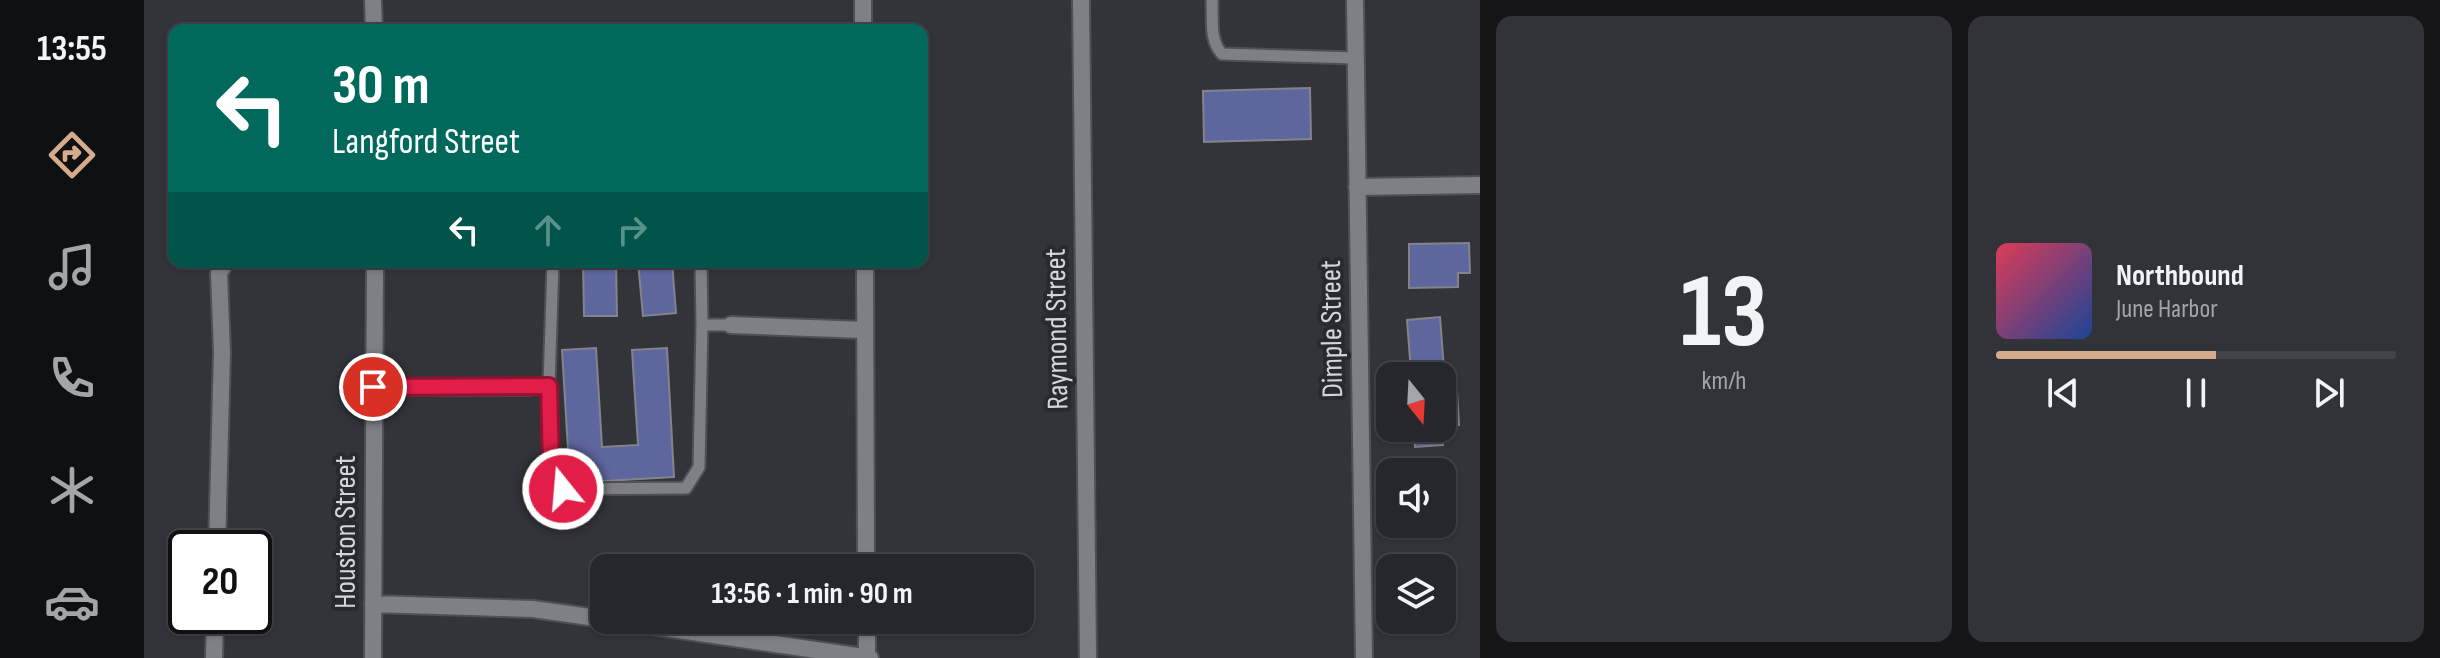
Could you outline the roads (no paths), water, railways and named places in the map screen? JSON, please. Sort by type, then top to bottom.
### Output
[{"type":"street","points":[[373,0],[374,24]]},
{"type":"street","points":[[863,0],[863,24]]},
{"type":"street","name":"Raymond Street","points":[[1081,0],[1088,658]]},
{"type":"street","name":"Dimple Street","points":[[1355,0],[1364,658]]},
{"type":"street","points":[[1357,187],[1480,185]]},
{"type":"street","points":[[217,530],[222,352],[219,273],[222,268]]},
{"type":"street","name":"Houston Street","points":[[373,658],[375,268]]},
{"type":"street","points":[[865,268],[866,554]]},
{"type":"street","points":[[731,325],[865,330]]},
{"type":"street","points":[[373,387],[529,387]]},
{"type":"street","points":[[373,604],[533,609],[590,617]]},
{"type":"street","points":[[214,658],[215,634]]},
{"type":"street","points":[[706,634],[868,658],[867,634]]},
{"type":"lane","points":[[1212,0],[1213,35],[1216,47],[1222,54],[1355,58]]},
{"type":"lane","points":[[553,268],[549,386],[551,464],[563,489],[686,488],[699,467],[701,268]]},
{"type":"lane","points":[[702,325],[731,325]]},
{"type":"lane","points":[[529,387],[549,386]]}]
